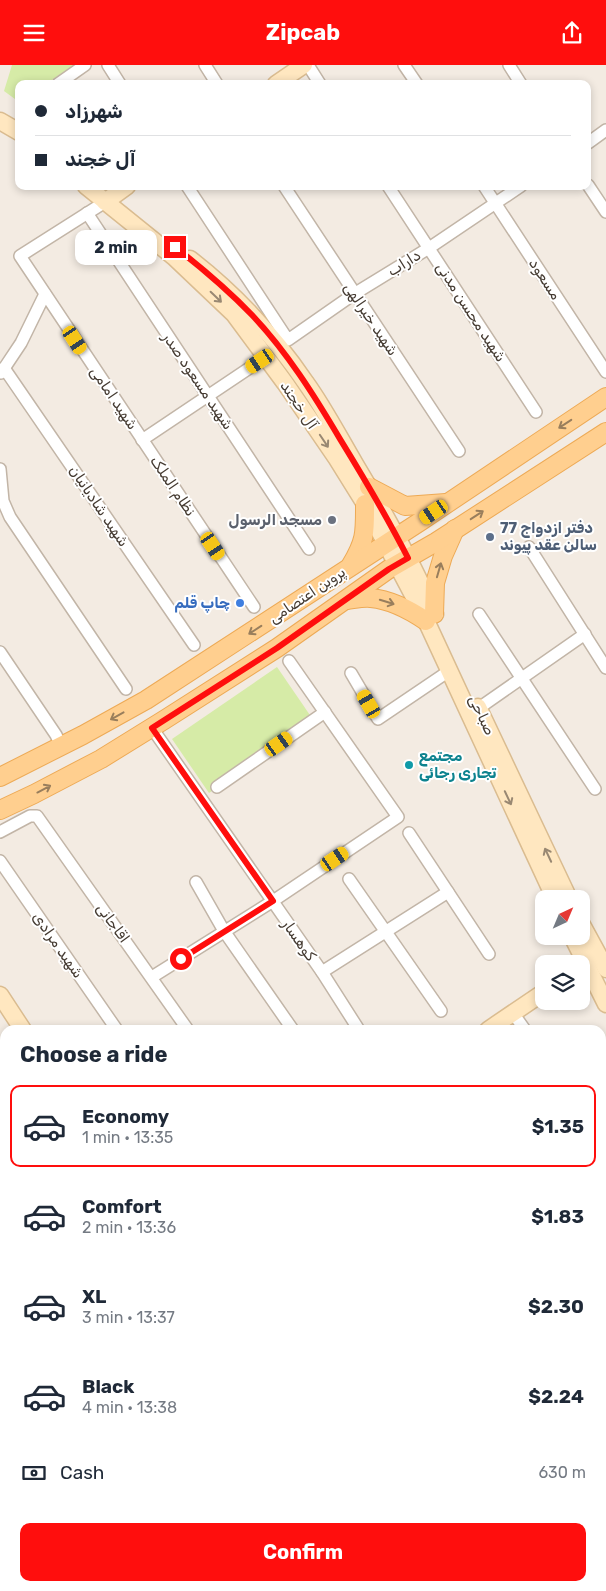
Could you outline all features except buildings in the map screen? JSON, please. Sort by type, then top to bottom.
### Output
[{"type":"main road","name":"پروین اعتصامی","points":[[0,777],[146,700],[606,397]]},
{"type":"main road","name":"پروین اعتصامی","points":[[0,810],[101,759],[152,728],[277,648],[402,561],[606,432]]},
{"type":"main road","points":[[350,566],[358,553],[365,534],[367,495],[405,506],[447,503]]},
{"type":"main road","points":[[344,600],[370,597],[430,617],[435,583],[443,556],[455,529]]},
{"type":"street","points":[[64,80],[85,65]]},
{"type":"street","points":[[108,65],[117,80]]},
{"type":"street","points":[[205,65],[214,80]]},
{"type":"street","points":[[282,80],[304,65]]},
{"type":"street","points":[[308,65],[317,80]]},
{"type":"street","points":[[404,65],[413,80]]},
{"type":"street","points":[[509,65],[518,80]]},
{"type":"street","points":[[0,121],[15,130]]},
{"type":"street","points":[[591,141],[606,130]]},
{"type":"street","name":"داراب","points":[[190,190],[288,340],[354,294],[429,248],[515,190]]},
{"type":"street","name":"شهید خیرالهی","points":[[287,190],[459,451]]},
{"type":"street","name":"شهید محسن مدنی","points":[[391,190],[536,412]]},
{"type":"street","name":"مسعود","points":[[487,190],[606,372]]},
{"type":"street","points":[[591,190],[606,212]]},
{"type":"street","points":[[87,213],[112,192]]},
{"type":"street","name":"آل خجند","points":[[112,192],[174,257],[234,314],[337,459],[367,495]]},
{"type":"street","name":"آل خجند","points":[[112,192],[175,247],[218,281],[253,316],[280,347],[307,383],[402,561]]},
{"type":"street","name":"شهید امامی","points":[[87,213],[20,256],[142,440]]},
{"type":"street","name":"شهید مسعود صدر","points":[[87,213],[309,549]]},
{"type":"street","points":[[2,371],[21,343],[45,294]]},
{"type":"street","points":[[142,440],[266,357]]},
{"type":"street","name":"شهید شادیانیان","points":[[2,371],[194,645]]},
{"type":"street","name":"نظام الملک","points":[[142,440],[254,607]]},
{"type":"street","points":[[0,469],[3,501],[10,517],[126,689]]},
{"type":"street","points":[[529,547],[606,668]]},
{"type":"street","name":"صباحی","points":[[402,561],[479,708],[565,890]]},
{"type":"street","points":[[479,614],[596,789]]},
{"type":"street","name":"صباحی","points":[[430,617],[450,671],[550,890]]},
{"type":"street","points":[[479,708],[585,634]]},
{"type":"street","points":[[0,652],[56,735],[61,746]]},
{"type":"street","points":[[152,977],[273,901],[398,817],[289,661]]},
{"type":"street","points":[[351,673],[378,719],[450,671]]},
{"type":"street","points":[[218,787],[325,712]]},
{"type":"street","name":"کوهسار","points":[[152,728],[322,972],[356,1025]]},
{"type":"street","name":"اقاجانی","points":[[0,832],[30,815],[37,816],[185,1025]]},
{"type":"street","points":[[409,833],[489,953]]},
{"type":"street","name":"شهید مرادی","points":[[0,861],[114,1025]]},
{"type":"street","points":[[349,879],[441,1011]]},
{"type":"street","points":[[196,882],[224,931],[290,1025]]},
{"type":"street","points":[[322,972],[448,892]]},
{"type":"street","points":[[581,945],[596,961]]},
{"type":"street","points":[[590,945],[596,961],[606,1004]]},
{"type":"street","points":[[0,995],[21,1025]]},
{"type":"street","points":[[495,1025],[535,998]]},
{"type":"street","points":[[0,1012],[9,1025]]},
{"type":"street","points":[[513,1013],[521,1025]]},
{"type":"green space","points":[[12,65],[74,65],[52,80],[15,80],[15,99],[4,91]]},
{"type":"green space","points":[[277,667],[314,721],[209,793],[172,739]]},
{"type":"place","name":"مسجد الرسول","points":[[332,520]]},
{"type":"place","name":"دفتر ازدواج 77 سالن عقد پیوند","points":[[490,537]]},
{"type":"place","name":"چاپ قلم","points":[[240,603]]},
{"type":"place","name":"مجتمع تجاری رجائی","points":[[409,765]]},
{"type":"route","points":[[175,247],[218,281],[253,316],[280,347],[307,383],[369,487],[408,558],[389,569],[277,648],[152,728],[273,901],[181,959]]}]
